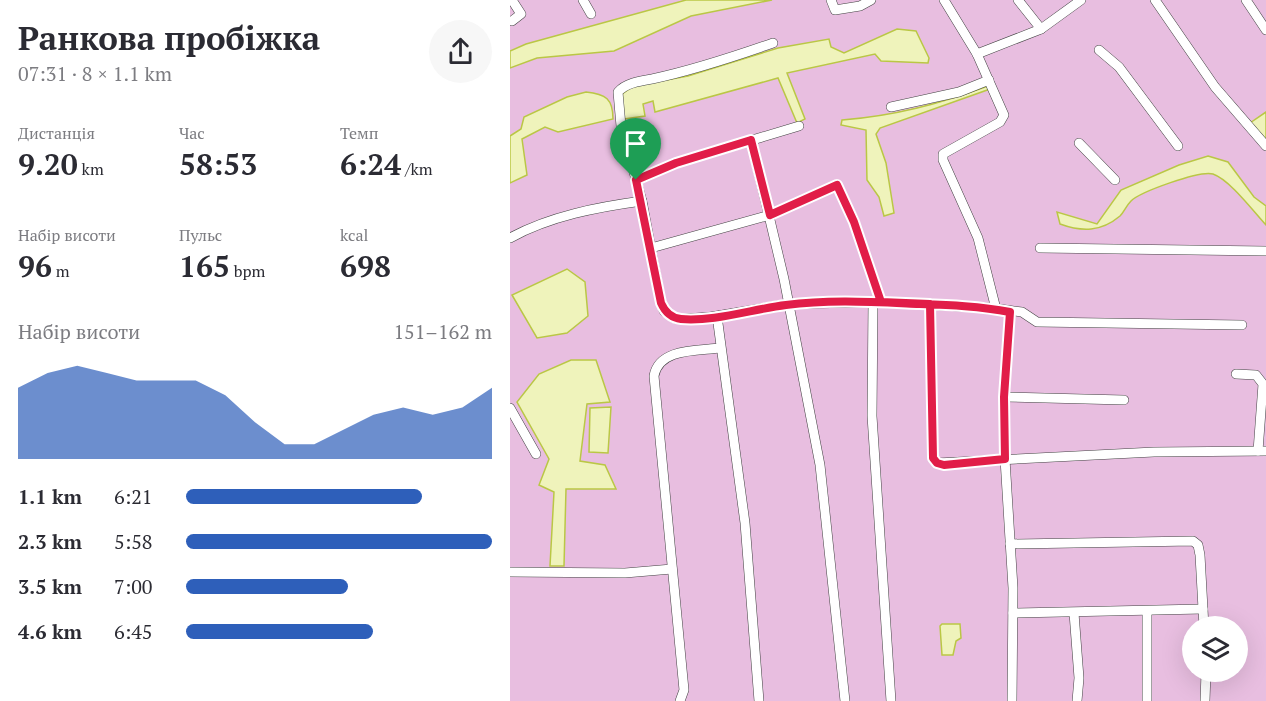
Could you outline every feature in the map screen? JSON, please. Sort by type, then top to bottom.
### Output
[{"type":"street","points":[[512,0],[521,14],[512,21]]},
{"type":"street","points":[[583,0],[591,14]]},
{"type":"street","points":[[831,0],[835,10],[860,6],[871,0]]},
{"type":"street","points":[[944,0],[976,54],[1004,116],[1000,122],[947,150],[943,160],[978,238],[996,309]]},
{"type":"street","points":[[1018,0],[1041,29]]},
{"type":"street","points":[[976,54],[1041,29],[1082,0]]},
{"type":"street","points":[[1155,0],[1215,87],[1266,146]]},
{"type":"street","points":[[1246,0],[1266,30]]},
{"type":"street","points":[[773,43],[694,70],[635,82],[622,87],[618,92],[621,126],[642,201],[664,311],[674,318],[717,316],[788,304],[877,302],[1022,312],[1037,322],[1242,325]]},
{"type":"street","points":[[1099,50],[1119,67],[1178,146]]},
{"type":"street","points":[[891,107],[959,92],[989,80]]},
{"type":"street","points":[[636,180],[676,163],[799,126]]},
{"type":"street","points":[[751,140],[770,215],[820,465],[845,701]]},
{"type":"street","points":[[1079,143],[1115,180]]},
{"type":"street","points":[[651,248],[770,215],[837,185],[854,222],[877,302],[872,416],[891,701]]},
{"type":"street","points":[[510,238],[522,231],[577,214],[642,201]]},
{"type":"street","points":[[1040,248],[1266,251]]},
{"type":"street","points":[[930,304],[933,458],[937,463],[944,465],[1005,459],[1262,451],[1263,384],[1256,375],[1236,374]]},
{"type":"street","points":[[1010,312],[1004,397],[1013,614],[1012,701]]},
{"type":"street","points":[[717,316],[745,523],[759,701]]},
{"type":"street","points":[[680,701],[684,690],[656,369],[661,360],[670,355],[720,348]]},
{"type":"street","points":[[1004,397],[1124,400]]},
{"type":"street","points":[[510,408],[536,454]]},
{"type":"street","points":[[1010,544],[1193,541],[1198,545],[1200,555],[1203,616]]},
{"type":"street","points":[[510,572],[625,573],[672,569]]},
{"type":"street","points":[[1013,614],[1203,609]]},
{"type":"street","points":[[1147,611],[1147,701]]},
{"type":"street","points":[[1074,613],[1077,701]]},
{"type":"street","points":[[1205,701],[1206,682]]},
{"type":"shaded area","points":[[510,0],[1266,0],[1266,701],[510,701]]},
{"type":"shaded area","points":[[686,0],[772,0],[691,16],[614,51],[537,58],[510,68],[510,51],[526,44]]},
{"type":"shaded area","points":[[897,29],[916,31],[929,58],[928,63],[881,61],[875,54],[787,73],[805,119],[797,123],[778,78],[655,112],[653,101],[643,104],[645,116],[624,119],[621,95],[633,86],[688,76],[778,48],[829,39],[831,47],[844,53]]},
{"type":"shaded area","points":[[988,86],[990,89],[880,128],[876,134],[886,163],[894,213],[884,216],[879,197],[867,180],[866,130],[841,125],[842,120],[880,116],[916,108]]},
{"type":"shaded area","points":[[586,92],[599,94],[610,102],[613,119],[558,132],[545,127],[522,139],[527,175],[510,183],[510,136],[521,129],[524,117],[567,97]]},
{"type":"shaded area","points":[[1266,112],[1266,145],[1247,125]]},
{"type":"shaded area","points":[[1208,156],[1228,162],[1254,197],[1266,206],[1266,225],[1241,196],[1220,177],[1213,174],[1184,178],[1146,192],[1131,201],[1120,216],[1098,228],[1084,229],[1060,224],[1057,212],[1097,224],[1121,190],[1179,165]]},
{"type":"shaded area","points":[[567,269],[585,282],[588,316],[567,333],[537,338],[512,295]]},
{"type":"shaded area","points":[[571,360],[596,360],[610,402],[587,404],[580,461],[605,465],[616,489],[566,489],[564,566],[550,566],[554,492],[539,485],[549,459],[517,402],[539,374]]},
{"type":"shaded area","points":[[611,407],[608,453],[589,452],[590,408]]},
{"type":"shaded area","points":[[960,624],[961,638],[956,641],[953,655],[942,655],[940,626]]},
{"type":"route","points":[[636,180],[661,303],[664,311],[674,318],[710,317],[788,304],[873,302],[930,304],[992,308],[1010,312],[1004,397],[1005,459],[944,465],[937,463],[933,458],[930,304],[881,302],[854,222],[837,185],[770,215],[751,140],[676,163],[636,180]]}]
